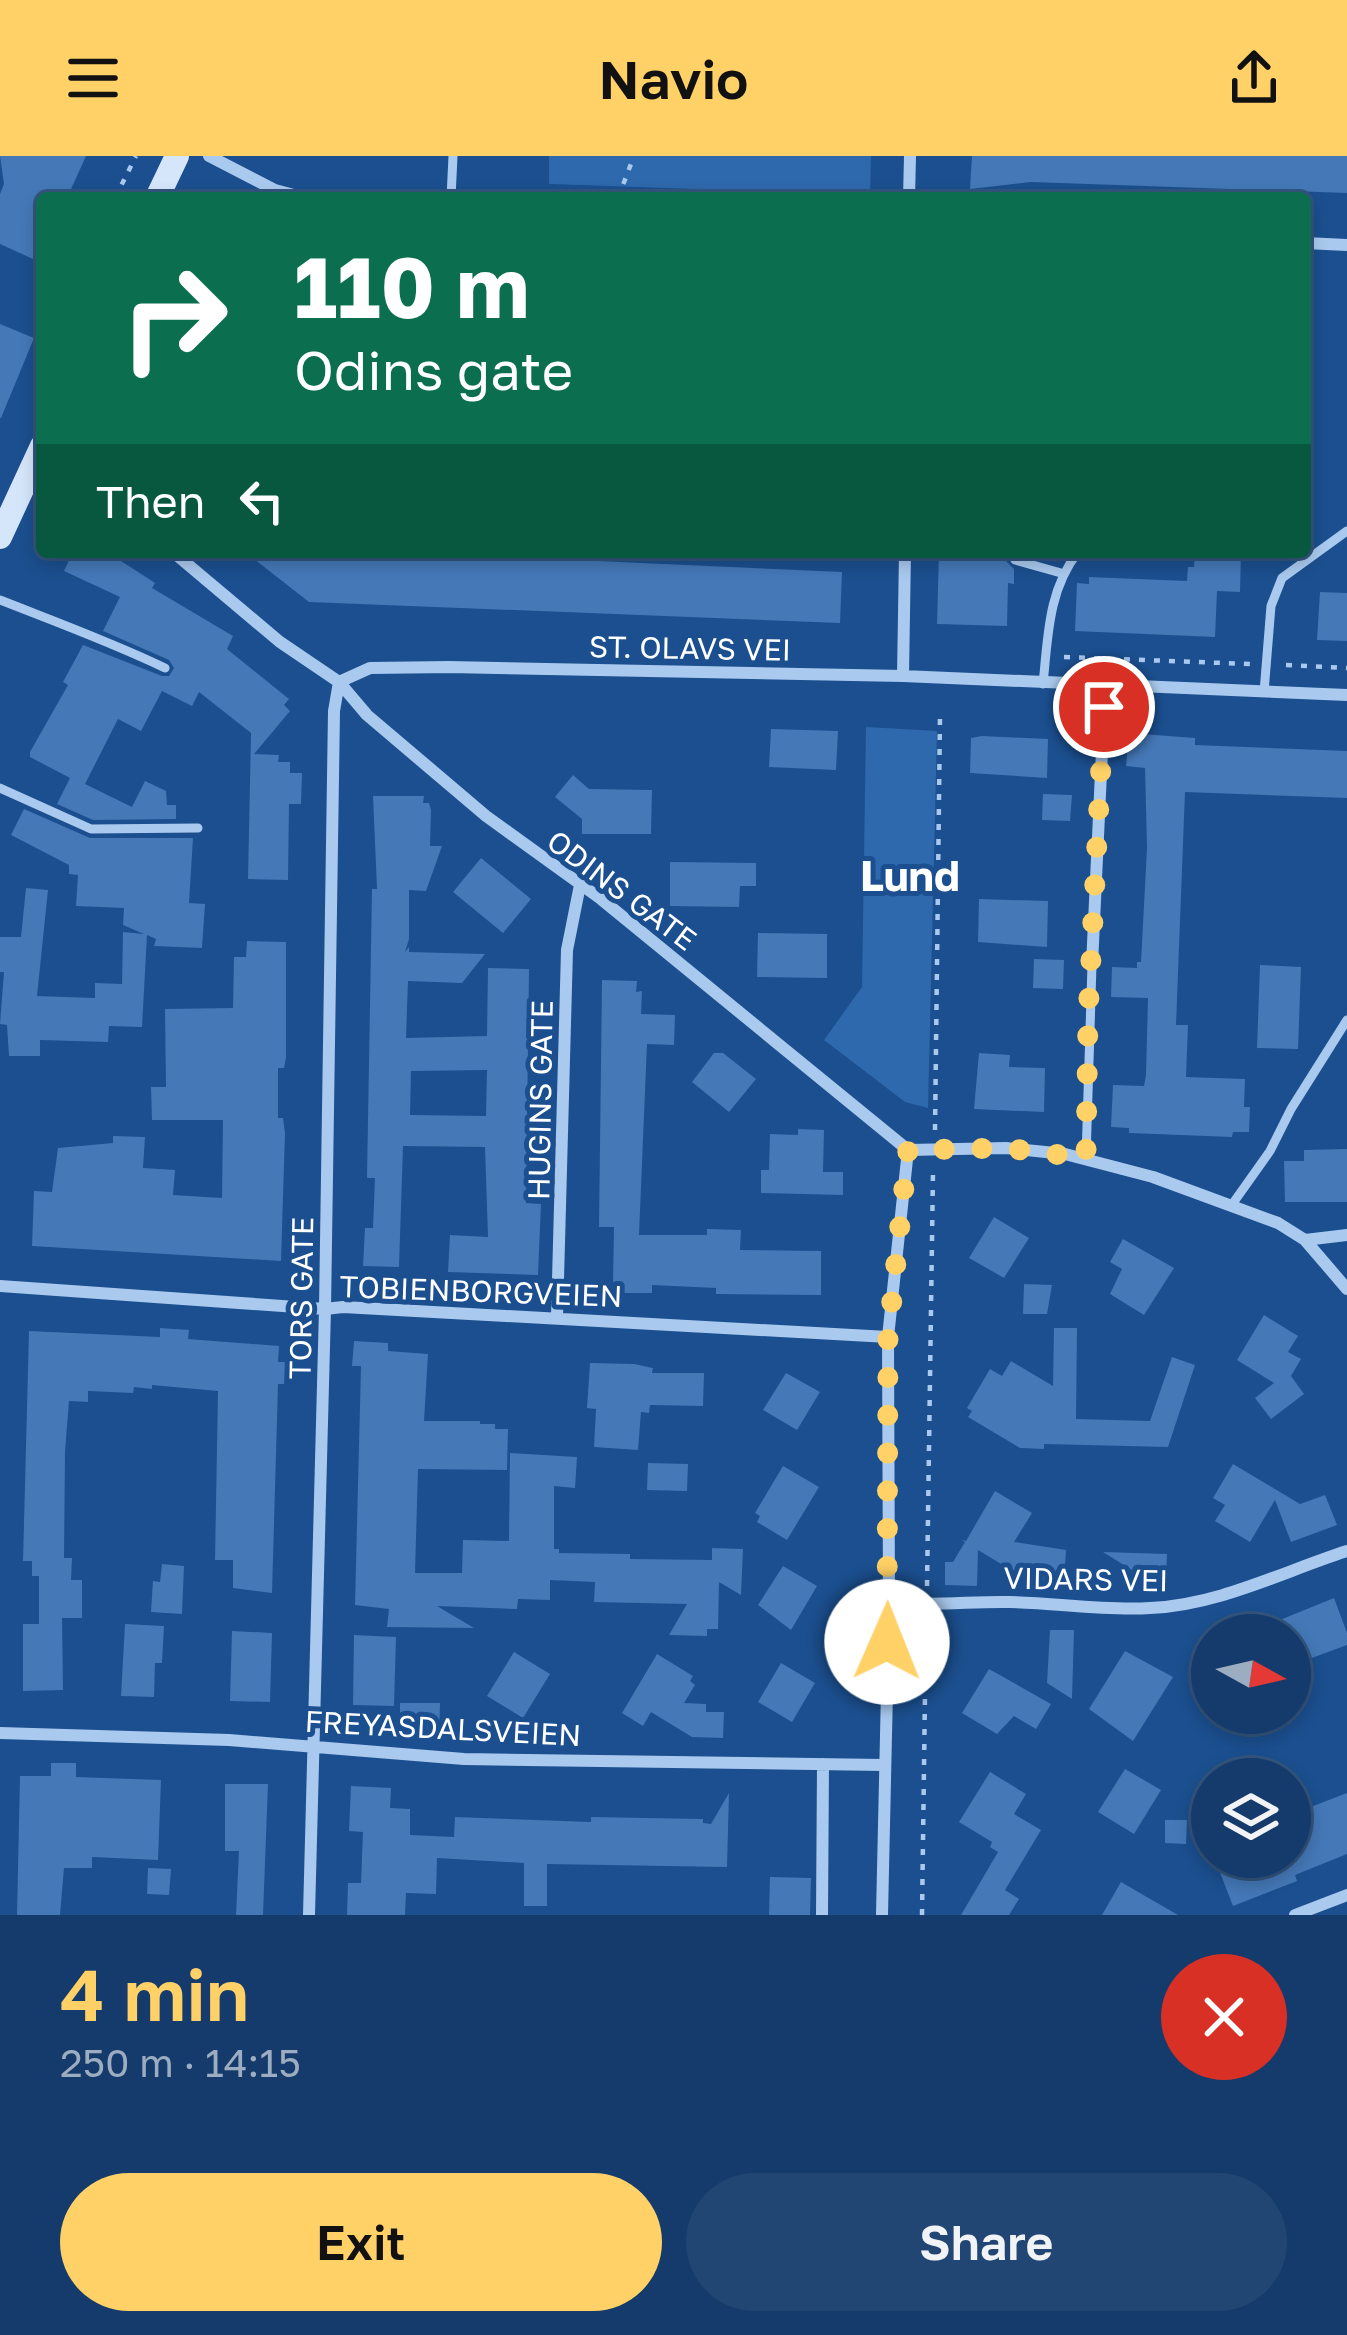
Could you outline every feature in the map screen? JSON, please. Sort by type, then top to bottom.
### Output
[{"type":"main road","points":[[160,192],[178,156]]},
{"type":"main road","points":[[0,537],[36,461]]},
{"type":"street","points":[[208,156],[282,192]]},
{"type":"street","points":[[909,192],[910,156]]},
{"type":"street","points":[[1311,243],[1347,245]]},
{"type":"street","name":"ODINS GATE","points":[[180,558],[280,642],[339,682],[367,715],[486,815],[720,994],[908,1150]]},
{"type":"street","points":[[903,676],[905,558]]},
{"type":"street","name":"ST. OLAVS VEI","points":[[339,682],[370,668],[449,667],[903,676],[1347,695]]},
{"type":"street","name":"TORS GATE","points":[[309,1915],[334,710],[339,682]]},
{"type":"street","points":[[1092,964],[1105,687]]},
{"type":"street","name":"HUGINS GATE","points":[[557,1316],[566,970],[580,886]]},
{"type":"street","points":[[882,1915],[889,1601],[888,1337],[908,1150],[1006,1148],[1086,1158],[1153,1177],[1278,1223],[1305,1240],[1347,1289]]},
{"type":"street","points":[[1305,1240],[1347,1235]]},
{"type":"street","name":"TOBIENBORGVEIEN","points":[[0,1286],[325,1309],[557,1316],[888,1337]]},
{"type":"street","name":"VIDARS VEI","points":[[889,1601],[1149,1609],[1249,1587],[1347,1551]]},
{"type":"street","name":"FREYASDALSVEIEN","points":[[0,1733],[210,1739],[464,1759],[883,1765]]},
{"type":"street","points":[[822,1915],[823,1764]]},
{"type":"street","points":[[1294,1915],[1347,1895]]},
{"type":"lane","points":[[452,192],[453,156]]},
{"type":"lane","points":[[1311,557],[1347,531]]},
{"type":"lane","points":[[1043,684],[1061,573],[1073,558]]},
{"type":"lane","points":[[1264,692],[1271,606],[1282,578],[1310,558]]},
{"type":"lane","points":[[1015,560],[1061,573]]},
{"type":"lane","points":[[0,600],[108,640],[165,668]]},
{"type":"lane","points":[[0,788],[91,829],[198,828]]},
{"type":"lane","points":[[1086,1158],[1092,964]]},
{"type":"lane","points":[[1231,1206],[1270,1151],[1347,1020]]},
{"type":"path","points":[[118,192],[136,156]]},
{"type":"path","points":[[620,192],[634,156]]},
{"type":"path","points":[[1046,656],[1347,668]]},
{"type":"path","points":[[922,1915],[940,716]]},
{"type":"shaded area","points":[[549,156],[871,156],[870,192],[549,184]]},
{"type":"shaded area","points":[[866,727],[937,731],[928,1108],[905,1102],[824,1040],[862,987]]},
{"type":"building","points":[[0,156],[86,156],[70,192],[36,192],[36,260],[0,244],[4,184]]},
{"type":"building","points":[[972,156],[1347,156],[1347,193],[1031,182],[970,189]]},
{"type":"building","points":[[0,324],[34,338],[1,418],[0,418]]},
{"type":"building","points":[[70,558],[118,558],[155,583],[152,588],[233,636],[227,649],[289,699],[284,705],[290,711],[254,754],[279,755],[278,762],[290,762],[290,773],[302,773],[301,804],[289,804],[288,880],[248,879],[251,733],[199,692],[192,706],[162,691],[141,731],[118,719],[85,784],[132,807],[145,781],[166,791],[167,805],[176,805],[176,819],[93,820],[57,804],[70,778],[30,757],[30,752],[68,685],[63,682],[83,645],[162,676],[169,676],[174,668],[169,660],[103,631],[120,597],[64,571]]},
{"type":"building","points":[[253,558],[532,558],[842,572],[840,623],[309,602]]},
{"type":"building","points":[[939,558],[1007,558],[1014,569],[1014,584],[1008,583],[1007,626],[937,624]]},
{"type":"building","points":[[1195,558],[1241,558],[1240,592],[1217,591],[1215,637],[1075,631],[1077,583],[1089,584],[1089,577],[1187,581],[1188,567],[1194,567]]},
{"type":"building","points":[[1320,592],[1347,593],[1347,641],[1317,640]]},
{"type":"building","points":[[771,729],[838,731],[836,770],[769,767]]},
{"type":"building","points":[[1129,733],[1195,738],[1195,745],[1347,751],[1347,798],[1185,792],[1176,1025],[1188,1025],[1186,1077],[1245,1079],[1249,1132],[1233,1132],[1232,1137],[1129,1133],[1129,1128],[1111,1127],[1113,1085],[1144,1086],[1146,1075],[1148,998],[1111,997],[1112,967],[1137,968],[1141,962],[1147,848],[1145,768],[1126,766]]},
{"type":"building","points":[[971,738],[1048,739],[1047,778],[970,773]]},
{"type":"building","points":[[573,775],[589,789],[652,790],[651,834],[582,834],[582,819],[555,797]]},
{"type":"building","points":[[1043,794],[1072,795],[1070,821],[1042,820]]},
{"type":"building","points":[[373,796],[424,796],[423,803],[429,803],[431,810],[430,846],[442,846],[426,891],[409,890],[405,952],[409,947],[409,952],[485,954],[462,983],[408,981],[406,1038],[487,1036],[488,968],[529,969],[526,1203],[541,1204],[538,1275],[448,1272],[450,1235],[488,1237],[485,1147],[403,1146],[399,1267],[363,1266],[365,1228],[373,1228],[375,1178],[367,1178],[372,889],[377,889]],"holes":[[[487,1070],[486,1116],[410,1115],[411,1071]]]},
{"type":"building","points":[[24,809],[90,838],[193,838],[189,903],[205,904],[202,948],[154,946],[156,939],[147,935],[142,1027],[109,1026],[108,1042],[40,1040],[40,1056],[9,1056],[7,1025],[0,1024],[4,972],[0,972],[0,937],[21,937],[26,888],[48,890],[37,996],[95,998],[95,983],[122,984],[123,932],[144,934],[123,925],[124,908],[76,906],[78,875],[69,874],[69,865],[11,835]]},
{"type":"building","points":[[481,858],[531,899],[503,933],[453,892]]},
{"type":"building","points":[[670,862],[756,863],[756,886],[740,886],[739,907],[670,906]]},
{"type":"building","points":[[979,899],[1048,901],[1047,947],[978,942]]},
{"type":"building","points":[[758,933],[827,934],[827,978],[757,977]]},
{"type":"building","points":[[247,941],[286,942],[286,1058],[284,1068],[278,1068],[278,1118],[283,1118],[285,1133],[281,1261],[32,1246],[34,1191],[52,1192],[58,1148],[113,1143],[113,1136],[145,1137],[143,1168],[175,1170],[173,1195],[222,1198],[223,1120],[152,1120],[151,1087],[166,1087],[165,1009],[233,1008],[234,957],[246,957]]},
{"type":"building","points":[[1034,959],[1064,960],[1063,989],[1033,988]]},
{"type":"building","points":[[1260,965],[1301,967],[1298,1049],[1257,1048]]},
{"type":"building","points":[[602,980],[637,981],[636,992],[642,991],[641,1014],[675,1015],[674,1045],[647,1044],[639,1235],[741,1230],[740,1250],[821,1251],[821,1295],[716,1294],[716,1288],[652,1285],[652,1293],[624,1293],[624,1284],[613,1284],[614,1227],[599,1227]]},
{"type":"building","points":[[714,1053],[723,1053],[756,1079],[729,1112],[692,1082]]},
{"type":"building","points":[[979,1053],[1010,1055],[1009,1067],[1045,1068],[1044,1112],[974,1109]]},
{"type":"building","points":[[798,1129],[824,1130],[823,1172],[843,1172],[843,1195],[761,1193],[761,1170],[769,1170],[770,1134],[798,1135]]},
{"type":"building","points":[[1347,1149],[1347,1202],[1285,1202],[1284,1161],[1304,1161],[1304,1150]]},
{"type":"building","points":[[994,1217],[1029,1238],[1004,1278],[969,1258]]},
{"type":"building","points":[[1123,1239],[1174,1268],[1144,1315],[1110,1294],[1122,1269],[1110,1262]]},
{"type":"building","points":[[1024,1284],[1052,1285],[1047,1314],[1023,1314]]},
{"type":"building","points":[[1264,1315],[1298,1336],[1288,1352],[1301,1359],[1291,1376],[1304,1394],[1271,1419],[1255,1398],[1274,1383],[1237,1360]]},
{"type":"building","points":[[160,1328],[189,1330],[188,1339],[279,1346],[278,1362],[286,1362],[284,1384],[278,1384],[272,1593],[233,1588],[233,1560],[215,1560],[218,1391],[152,1385],[152,1389],[134,1387],[133,1393],[88,1391],[88,1402],[69,1401],[65,1452],[64,1558],[72,1558],[71,1580],[82,1580],[82,1618],[62,1618],[63,1690],[23,1691],[23,1624],[39,1624],[39,1576],[32,1576],[32,1561],[23,1561],[29,1331],[160,1337]]},
{"type":"building","points":[[1054,1328],[1077,1328],[1076,1419],[1150,1421],[1172,1357],[1195,1365],[1168,1447],[1044,1444],[1044,1449],[1020,1448],[968,1417],[972,1411],[967,1408],[990,1369],[1002,1376],[1011,1361],[1053,1386]]},
{"type":"building","points":[[354,1341],[388,1343],[388,1351],[428,1354],[424,1421],[480,1421],[508,1429],[507,1470],[418,1469],[415,1573],[462,1573],[463,1540],[509,1541],[510,1453],[577,1457],[575,1488],[554,1486],[554,1549],[559,1553],[630,1554],[630,1559],[712,1560],[712,1548],[743,1549],[741,1595],[719,1582],[718,1629],[707,1629],[707,1636],[669,1635],[687,1604],[594,1602],[595,1582],[550,1580],[550,1600],[518,1599],[517,1609],[437,1606],[474,1628],[387,1627],[389,1609],[355,1605],[361,1366],[352,1366]]},
{"type":"building","points":[[590,1363],[634,1364],[653,1368],[652,1373],[704,1373],[703,1406],[650,1405],[649,1413],[641,1412],[638,1450],[594,1447],[596,1409],[587,1408]]},
{"type":"building","points":[[786,1373],[820,1392],[797,1430],[763,1410]]},
{"type":"building","points":[[648,1463],[688,1464],[687,1491],[647,1490]]},
{"type":"building","points":[[1233,1464],[1300,1504],[1325,1495],[1337,1525],[1291,1542],[1275,1500],[1250,1542],[1215,1521],[1225,1505],[1213,1498]]},
{"type":"building","points":[[783,1466],[819,1487],[787,1540],[757,1522],[760,1516],[755,1513]]},
{"type":"building","points":[[995,1491],[1032,1513],[1014,1542],[1066,1550],[1064,1582],[1029,1581],[978,1550],[977,1586],[945,1585],[945,1562],[953,1562],[965,1542],[961,1540],[966,1541]]},
{"type":"building","points":[[1103,1552],[1167,1554],[1166,1578],[1143,1577]]},
{"type":"building","points":[[162,1564],[184,1566],[182,1614],[151,1612],[153,1581],[160,1582]]},
{"type":"building","points":[[783,1566],[817,1586],[791,1630],[758,1605]]},
{"type":"building","points":[[1334,1598],[1347,1645],[1311,1658],[1311,1614],[1295,1614]]},
{"type":"building","points":[[125,1624],[164,1626],[162,1663],[155,1663],[154,1697],[121,1696]]},
{"type":"building","points":[[1050,1630],[1074,1630],[1072,1699],[1047,1683]]},
{"type":"building","points":[[232,1631],[272,1633],[270,1702],[230,1701]]},
{"type":"building","points":[[354,1635],[396,1637],[394,1706],[353,1705]]},
{"type":"building","points":[[1125,1651],[1173,1677],[1133,1741],[1089,1709]]},
{"type":"building","points":[[514,1652],[550,1674],[523,1718],[487,1696]]},
{"type":"building","points":[[657,1654],[693,1676],[690,1681],[695,1685],[684,1703],[706,1704],[706,1712],[724,1712],[723,1738],[692,1737],[651,1712],[643,1726],[622,1713]]},
{"type":"building","points":[[781,1663],[815,1683],[792,1722],[758,1702]]},
{"type":"building","points":[[989,1669],[1051,1704],[1036,1729],[1014,1716],[997,1734],[962,1713]]},
{"type":"building","points":[[400,1703],[440,1703],[439,1735],[400,1734]]},
{"type":"building","points":[[51,1763],[76,1763],[76,1777],[161,1780],[158,1860],[92,1857],[92,1868],[64,1868],[60,1915],[17,1915],[20,1776],[51,1776]]},
{"type":"building","points":[[1125,1769],[1161,1790],[1134,1834],[1098,1812]]},
{"type":"building","points":[[990,1772],[1026,1794],[1014,1814],[1041,1830],[1005,1890],[1019,1899],[1009,1915],[961,1915],[998,1852],[990,1847],[992,1842],[959,1822]]},
{"type":"building","points":[[225,1784],[268,1784],[263,1915],[236,1915],[239,1851],[225,1851]]},
{"type":"building","points":[[351,1786],[391,1788],[390,1808],[410,1809],[410,1835],[454,1837],[455,1817],[591,1822],[591,1817],[703,1819],[711,1824],[729,1793],[727,1867],[547,1864],[547,1906],[524,1906],[524,1863],[437,1858],[436,1894],[406,1893],[405,1915],[347,1915],[348,1883],[361,1883],[363,1832],[349,1831]]},
{"type":"building","points":[[1347,1793],[1347,1854],[1311,1869],[1311,1807]]},
{"type":"building","points":[[1165,1820],[1187,1820],[1186,1844],[1165,1843]]},
{"type":"building","points":[[148,1868],[171,1869],[169,1895],[147,1894]]},
{"type":"building","points":[[770,1877],[811,1878],[810,1915],[769,1915]]},
{"type":"building","points":[[1222,1878],[1296,1878],[1297,1881],[1233,1906]]},
{"type":"building","points":[[1121,1882],[1178,1915],[1102,1915]]},
{"type":"district","name":"Lund","points":[[910,875]]},
{"type":"route","points":[[887,1642],[888,1337],[908,1150],[1006,1148],[1086,1158],[1088,1016],[1104,707]]}]
